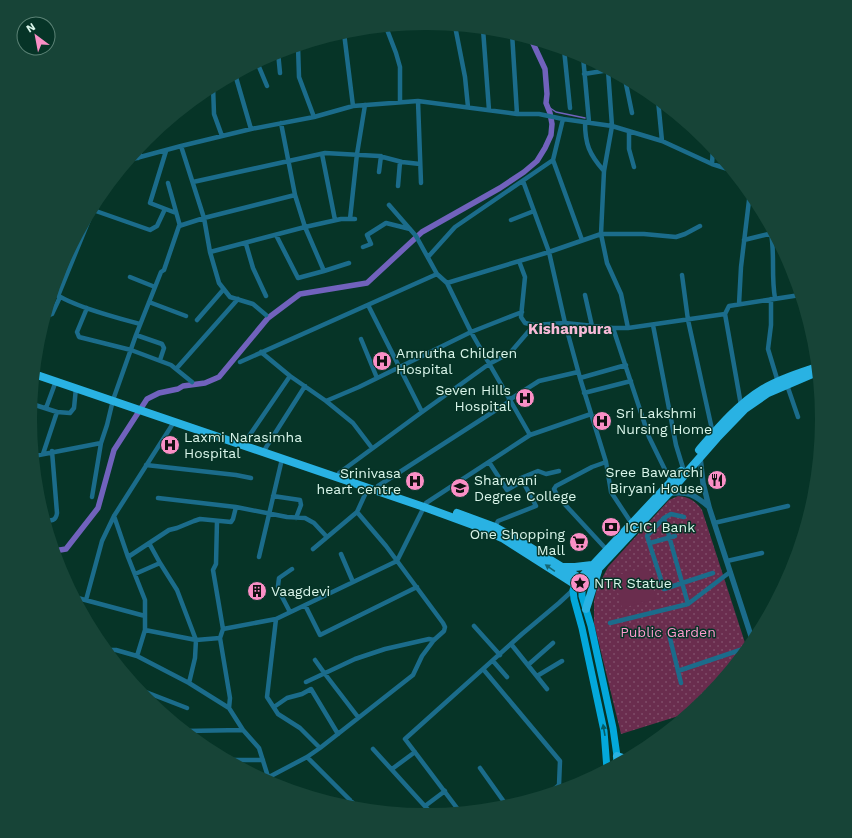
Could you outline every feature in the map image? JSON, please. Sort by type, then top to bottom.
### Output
[{"type":"highway","points":[[586,609],[596,567],[607,550],[671,482],[713,434],[741,405],[765,388],[812,368]]},
{"type":"highway","points":[[579,585],[668,494],[745,409],[768,393],[812,374]]},
{"type":"highway","points":[[39,375],[114,398],[166,417],[378,486],[502,538],[579,585]]},
{"type":"highway","points":[[39,375],[76,388],[114,398]]},
{"type":"highway","points":[[166,417],[174,422],[368,488],[475,519],[515,538],[562,566],[579,585]]},
{"type":"highway","points":[[562,566],[596,567]]},
{"type":"main road","points":[[579,585],[591,626],[611,721],[616,758]]},
{"type":"main road","points":[[579,585],[574,599],[582,628],[604,731],[607,763]]},
{"type":"street","points":[[456,31],[465,77],[468,107]]},
{"type":"street","points":[[388,32],[400,67],[400,101]]},
{"type":"street","points":[[483,34],[489,110]]},
{"type":"street","points":[[345,38],[353,106]]},
{"type":"street","points":[[512,39],[517,114]]},
{"type":"street","points":[[298,52],[299,76],[314,117]]},
{"type":"street","points":[[565,56],[570,108]]},
{"type":"street","points":[[279,59],[280,74]]},
{"type":"street","points":[[583,64],[587,144],[593,158],[604,171]]},
{"type":"street","points":[[259,68],[267,86]]},
{"type":"street","points":[[584,74],[600,71]]},
{"type":"street","points":[[609,76],[612,126],[604,171],[601,234],[607,263],[621,294],[628,328]]},
{"type":"street","points":[[237,79],[251,129]]},
{"type":"street","points":[[626,86],[632,113]]},
{"type":"street","points":[[213,94],[214,114],[222,136]]},
{"type":"street","points":[[139,158],[222,136],[314,117],[353,106],[400,101],[418,101],[517,114],[539,114],[612,126],[662,141],[722,167]]},
{"type":"street","points":[[418,101],[422,183]]},
{"type":"street","points":[[210,252],[335,220],[352,219],[357,154],[365,105]]},
{"type":"street","points":[[659,107],[662,141]]},
{"type":"street","points":[[561,118],[553,160],[582,240]]},
{"type":"street","points":[[281,123],[295,195],[305,227],[324,271]]},
{"type":"street","points":[[629,131],[629,149],[634,167]]},
{"type":"street","points":[[181,146],[204,218],[210,252],[218,283],[230,297],[253,304],[266,315]]},
{"type":"street","points":[[166,151],[150,203],[176,213]]},
{"type":"street","points":[[193,182],[322,154],[381,156],[400,162],[420,164]]},
{"type":"street","points":[[322,154],[335,220]]},
{"type":"street","points":[[379,172],[381,156]]},
{"type":"street","points":[[712,157],[712,164]]},
{"type":"street","points":[[428,257],[455,227],[553,160]]},
{"type":"street","points":[[398,186],[400,162]]},
{"type":"street","points":[[523,181],[549,252],[565,324],[578,372],[606,462],[611,492],[632,524]]},
{"type":"street","points":[[168,183],[180,226]]},
{"type":"street","points":[[92,498],[101,443],[114,398],[140,324],[161,272],[164,270],[179,226],[204,218],[295,195]]},
{"type":"street","points":[[740,304],[741,267],[749,203]]},
{"type":"street","points":[[389,205],[416,236],[437,274],[447,283],[471,332],[530,435]]},
{"type":"street","points":[[97,212],[150,230],[157,226],[165,209]]},
{"type":"street","points":[[511,220],[534,211]]},
{"type":"street","points":[[363,247],[370,244],[366,235],[386,223],[410,229]]},
{"type":"street","points":[[447,283],[549,252],[601,234],[644,234],[676,237],[700,226]]},
{"type":"street","points":[[744,240],[768,234]]},
{"type":"street","points":[[276,235],[298,278],[349,263]]},
{"type":"street","points":[[51,314],[83,236]]},
{"type":"street","points":[[773,243],[773,298],[768,350],[770,361],[778,382]]},
{"type":"street","points":[[246,244],[253,268],[266,296]]},
{"type":"street","points":[[519,261],[525,277],[521,317],[523,322],[534,326],[565,324],[628,328],[725,314]]},
{"type":"street","points":[[240,362],[437,274]]},
{"type":"street","points":[[682,276],[688,320],[713,434]]},
{"type":"street","points":[[130,277],[155,287]]},
{"type":"street","points":[[197,320],[223,290]]},
{"type":"street","points":[[585,294],[592,326]]},
{"type":"street","points":[[59,296],[87,308],[140,324]]},
{"type":"street","points":[[741,405],[725,314],[729,306],[795,296]]},
{"type":"street","points":[[176,369],[238,299]]},
{"type":"street","points":[[149,302],[186,316]]},
{"type":"street","points":[[368,305],[422,412]]},
{"type":"street","points":[[87,308],[76,332],[77,336],[131,350],[171,364],[192,382]]},
{"type":"street","points":[[326,402],[471,332],[522,312]]},
{"type":"street","points":[[653,325],[676,445],[683,468]]},
{"type":"street","points":[[339,473],[489,364],[510,352],[534,326]]},
{"type":"street","points":[[613,328],[649,437],[671,482]]},
{"type":"street","points":[[136,335],[162,344],[164,348],[160,360]]},
{"type":"street","points":[[361,339],[377,378]]},
{"type":"street","points":[[261,352],[290,376],[353,423],[372,448]]},
{"type":"street","points":[[580,378],[626,366]]},
{"type":"street","points":[[378,486],[539,381],[578,372]]},
{"type":"street","points":[[245,442],[290,376]]},
{"type":"street","points":[[46,408],[56,381]]},
{"type":"street","points":[[584,393],[631,382]]},
{"type":"street","points":[[787,385],[798,417]]},
{"type":"street","points":[[265,448],[305,386]]},
{"type":"street","points":[[38,406],[57,412],[67,413],[73,410],[76,388]]},
{"type":"street","points":[[43,454],[57,412]]},
{"type":"street","points":[[223,629],[276,619],[397,561],[425,505],[530,435],[591,414]]},
{"type":"street","points":[[86,600],[102,541],[114,516],[174,422]]},
{"type":"street","points":[[39,455],[52,451],[101,443]]},
{"type":"street","points":[[50,520],[56,518],[57,513],[52,451]]},
{"type":"street","points":[[700,457],[703,483],[709,507],[750,633]]},
{"type":"street","points":[[258,557],[282,459]]},
{"type":"street","points":[[489,462],[507,490],[519,483],[521,478],[538,471],[546,474],[559,471]]},
{"type":"street","points":[[606,462],[592,467],[556,486],[554,489],[558,497],[607,550]]},
{"type":"street","points":[[146,465],[251,478]]},
{"type":"street","points":[[494,527],[498,521],[536,506],[521,478]]},
{"type":"street","points":[[313,549],[358,512],[368,488]]},
{"type":"street","points":[[668,494],[686,492],[698,498],[709,507]]},
{"type":"street","points":[[273,496],[300,500],[301,504],[296,518]]},
{"type":"street","points":[[158,498],[236,507],[269,514],[310,519],[327,537]]},
{"type":"street","points":[[714,523],[788,506]]},
{"type":"street","points":[[128,557],[169,530],[194,521],[200,519],[231,522],[236,507]]},
{"type":"street","points":[[272,776],[307,757],[320,748],[412,675],[422,656],[445,628],[417,587],[358,512]]},
{"type":"street","points":[[684,517],[671,514],[664,518],[647,536],[664,589],[713,573]]},
{"type":"street","points":[[114,516],[145,600],[145,630],[137,656]]},
{"type":"street","points":[[664,518],[688,604]]},
{"type":"street","points":[[217,521],[216,564],[213,570],[223,629],[220,638],[230,698],[229,708]]},
{"type":"street","points":[[650,543],[675,536]]},
{"type":"street","points":[[149,543],[177,590],[196,640],[195,658],[189,683]]},
{"type":"street","points":[[727,561],[762,553]]},
{"type":"street","points":[[341,554],[353,582]]},
{"type":"street","points":[[135,574],[160,563]]},
{"type":"street","points":[[290,612],[278,586],[279,578],[292,569]]},
{"type":"street","points":[[610,623],[688,604],[730,572]]},
{"type":"street","points":[[456,807],[405,739],[579,585]]},
{"type":"street","points":[[305,605],[320,635],[417,587]]},
{"type":"street","points":[[81,598],[145,616]]},
{"type":"street","points":[[276,619],[268,697],[278,714],[300,728],[320,748]]},
{"type":"street","points":[[474,626],[500,655]]},
{"type":"street","points":[[145,630],[196,640],[220,638]]},
{"type":"street","points":[[669,634],[681,683]]},
{"type":"street","points":[[306,682],[355,659],[385,649],[429,639],[434,640]]},
{"type":"street","points":[[528,665],[553,643]]},
{"type":"street","points":[[511,644],[547,689]]},
{"type":"street","points":[[113,650],[137,656],[189,683],[229,708],[243,730],[259,748],[268,774]]},
{"type":"street","points":[[678,671],[739,650]]},
{"type":"street","points":[[315,660],[358,717]]},
{"type":"street","points":[[537,676],[562,660]]},
{"type":"street","points":[[493,661],[507,677]]},
{"type":"street","points":[[483,669],[560,761],[561,783]]},
{"type":"street","points":[[274,707],[288,698],[302,694],[311,689],[338,734]]},
{"type":"street","points":[[151,694],[187,708]]},
{"type":"street","points":[[193,731],[243,730]]},
{"type":"street","points":[[373,749],[426,806],[445,791]]},
{"type":"street","points":[[392,769],[415,752]]},
{"type":"street","points":[[307,757],[350,800]]},
{"type":"street","points":[[239,760],[263,760]]},
{"type":"street","points":[[480,768],[503,801]]},
{"type":"green space","name":"Public Garden","points":[[678,496],[686,497],[697,504],[702,510],[745,642],[735,656],[701,694],[675,717],[621,734],[594,623],[594,601],[597,588],[608,567],[669,500]]},
{"type":"green space","name":"Public Garden","points":[[648,567],[656,599],[622,608],[614,576]]},
{"type":"waterway","points":[[60,550],[66,549],[98,508],[114,450],[147,399],[159,393],[178,389],[183,386],[205,383],[219,377],[268,318],[300,294],[367,283],[422,232],[500,188],[524,172],[537,161],[551,135],[552,124],[546,103],[547,94],[545,69],[534,45]]},
{"type":"waterway","points":[[547,106],[556,112],[585,118]]},
{"type":"place","name":"Amrutha Children Hospital","points":[[382,361]]},
{"type":"place","name":"Seven Hills Hospital","points":[[525,398]]},
{"type":"place","name":"Sri Lakshmi Nursing Home","points":[[602,421]]},
{"type":"place","name":"Laxmi Narasimha Hospital","points":[[170,445]]},
{"type":"place","name":"Sree Bawarchi Biryani House","points":[[717,480]]},
{"type":"place","name":"Srinivasa heart centre","points":[[415,481]]},
{"type":"place","name":"Sharwani Degree College","points":[[460,488]]},
{"type":"place","name":"ICICI Bank","points":[[611,527]]},
{"type":"place","name":"One Shopping Mall","points":[[579,542]]},
{"type":"place","name":"NTR Statue","points":[[580,583]]},
{"type":"place","name":"Vaagdevi","points":[[257,591]]},
{"type":"district","name":"Kishanpura","points":[[570,329]]}]
